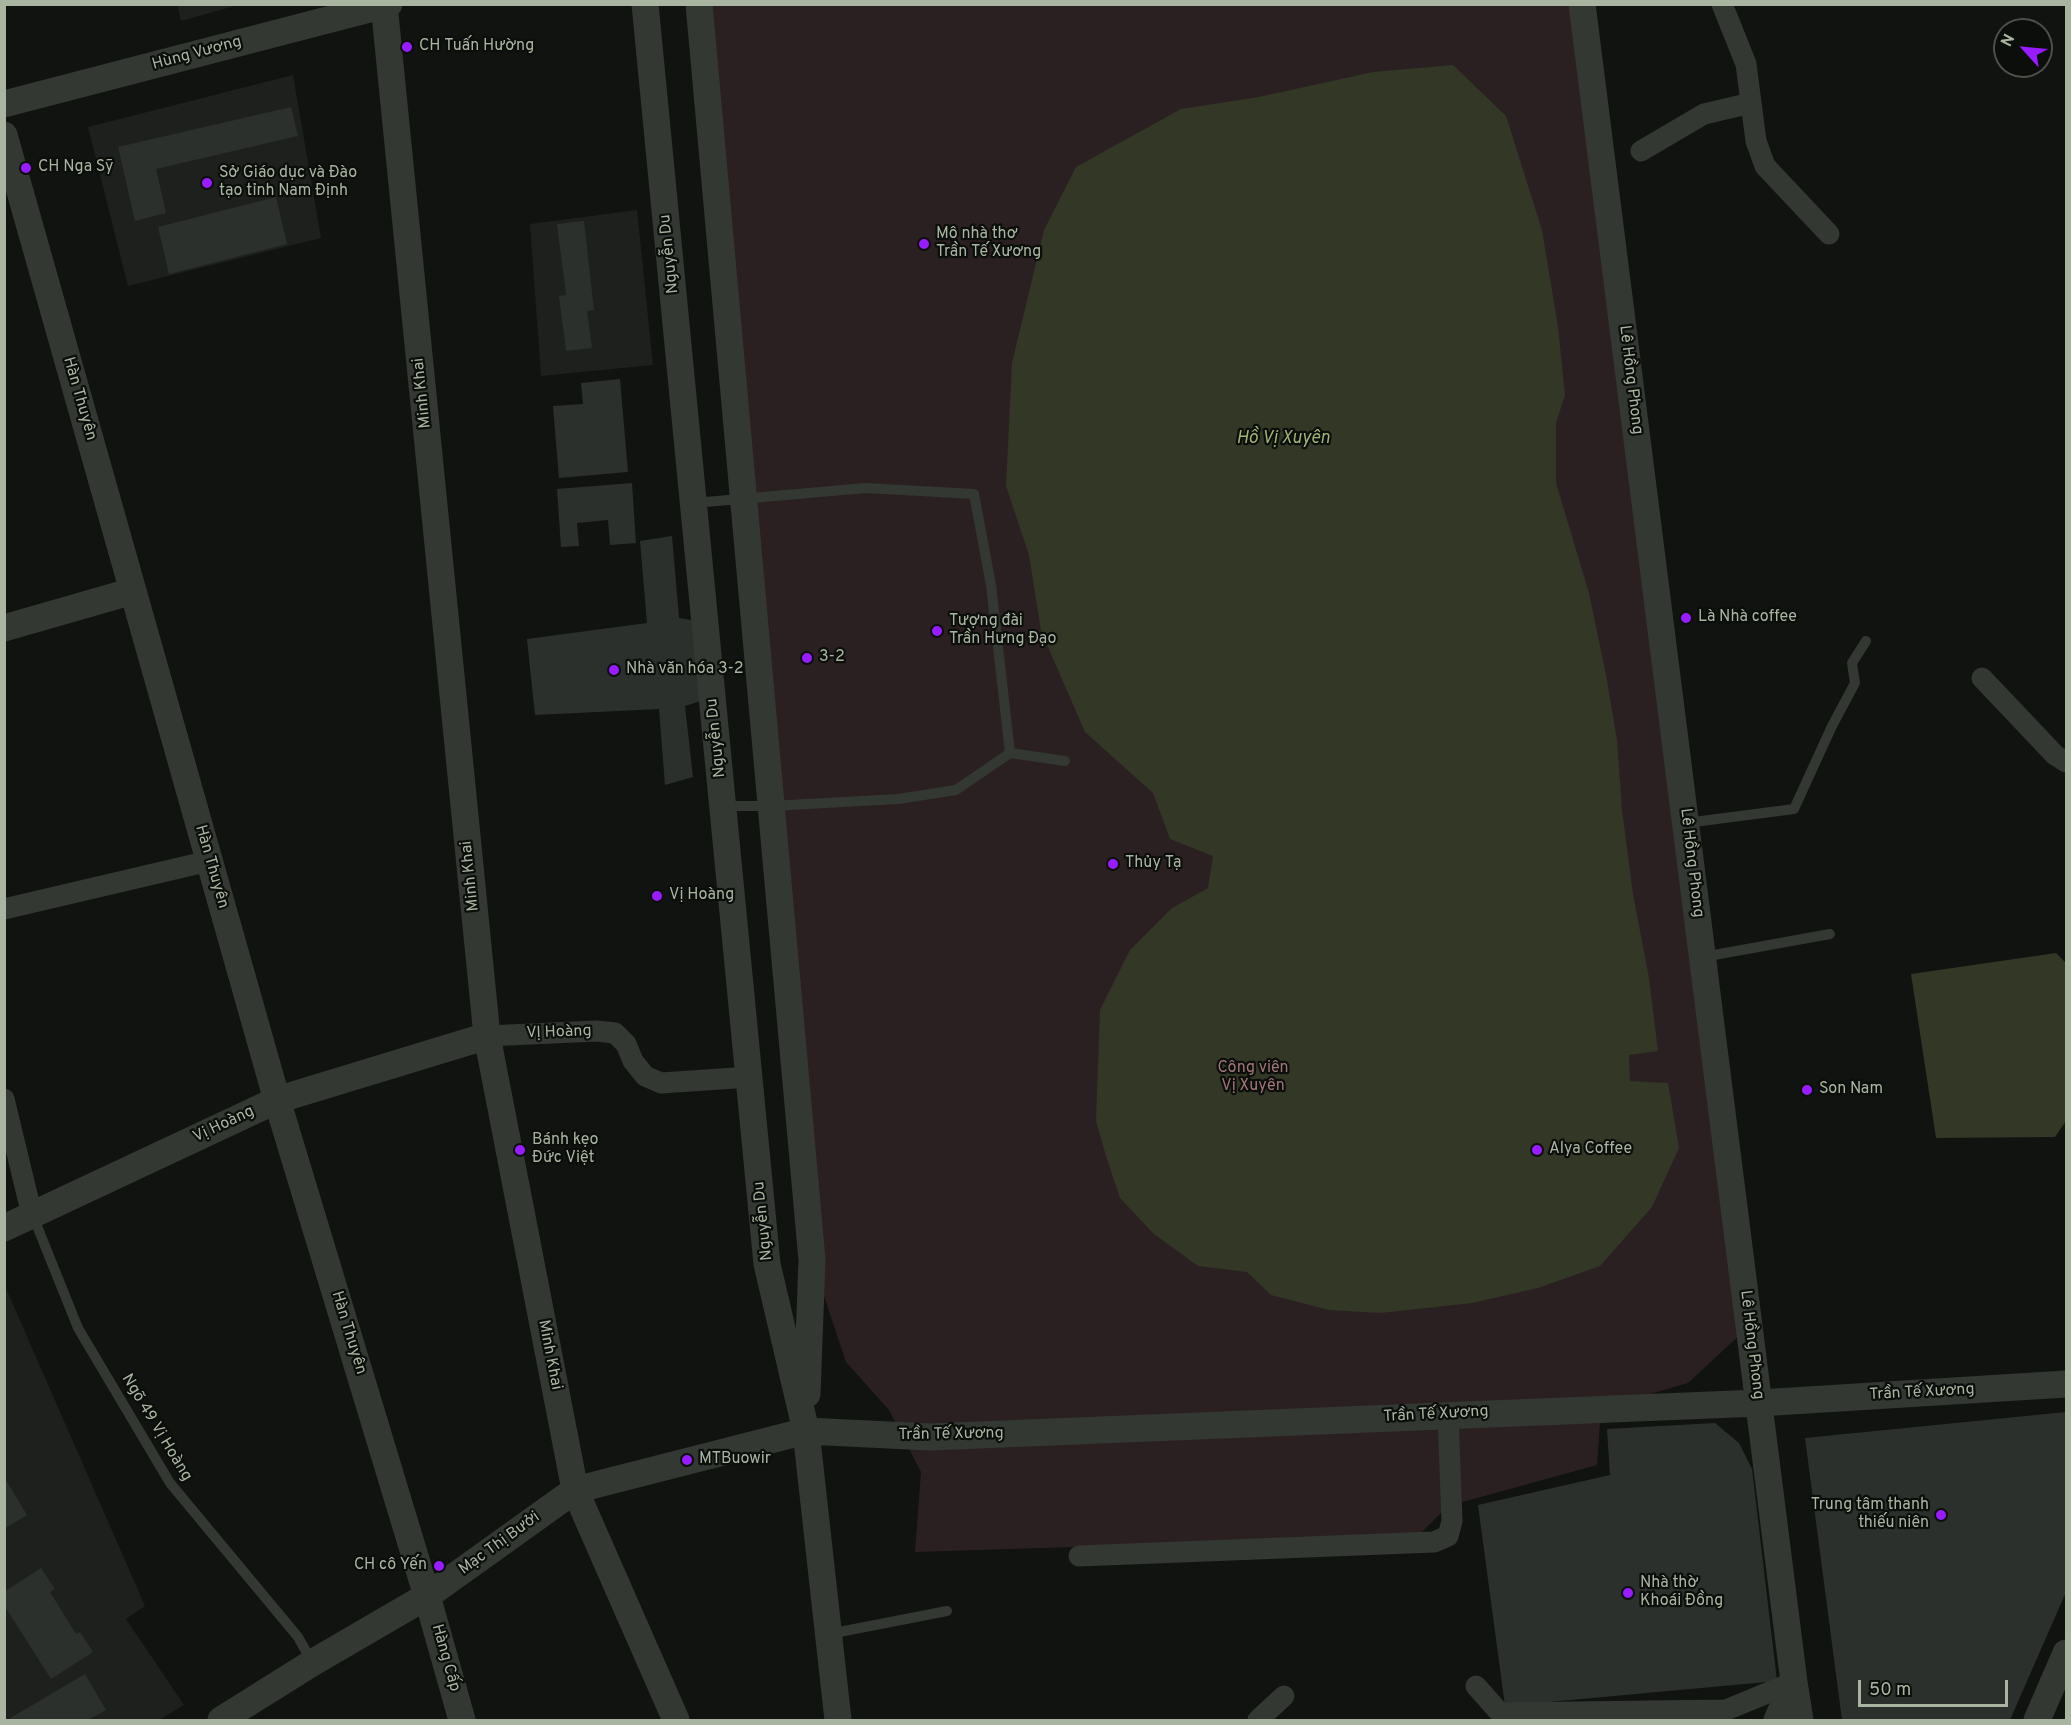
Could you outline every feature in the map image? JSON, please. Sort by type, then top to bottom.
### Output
[{"type":"street","name":"Nguyễn Du","points":[[645,4],[767,1264],[806,1431],[838,1720]]},
{"type":"street","name":"Nguyễn Du","points":[[699,4],[812,1260],[806,1431]]},
{"type":"street","name":"Lê Hồng Phong","points":[[1582,4],[1800,1720]]},
{"type":"street","points":[[1722,4],[1746,64],[1756,141],[1765,166],[1829,234]]},
{"type":"street","name":"Hùng Vương","points":[[4,104],[385,5]]},
{"type":"street","name":"Minh Khai","points":[[385,5],[487,1036],[575,1490],[676,1720]]},
{"type":"street","points":[[1641,151],[1704,114],[1751,103]]},
{"type":"street","name":"Hàn Thuyên","points":[[4,135],[277,1100],[427,1596]]},
{"type":"street","points":[[4,628],[133,591]]},
{"type":"street","points":[[1982,678],[2055,755],[2067,762]]},
{"type":"street","points":[[4,909],[209,861]]},
{"type":"street","name":"VỊ Hoàng","points":[[487,1036],[596,1031],[615,1033],[626,1044],[633,1061],[645,1076],[661,1083],[750,1077]]},
{"type":"street","name":"Vị Hoàng","points":[[4,1228],[277,1100],[487,1036]]},
{"type":"street","points":[[4,1100],[32,1215]]},
{"type":"street","name":"Trần Tế Xương","points":[[806,1431],[930,1437],[1759,1403],[2067,1384]]},
{"type":"street","points":[[1079,1556],[1434,1542],[1448,1536],[1452,1521],[1448,1415]]},
{"type":"street","name":"Mạc Thị Bưởi","points":[[221,1720],[312,1663],[427,1596],[575,1490],[806,1431]]},
{"type":"street","name":"Hàng Cấp","points":[[427,1596],[462,1720]]},
{"type":"street","points":[[2037,1720],[2067,1653]]},
{"type":"street","points":[[1476,1686],[1495,1717],[1726,1710],[1794,1682]]},
{"type":"street","points":[[1777,1720],[1794,1682]]},
{"type":"street","points":[[1258,1720],[1284,1696]]},
{"type":"lane","points":[[694,503],[866,488],[974,494],[991,585],[1010,753]]},
{"type":"lane","points":[[1686,823],[1794,809],[1832,726],[1855,683],[1852,663],[1866,641]]},
{"type":"lane","points":[[724,806],[771,806],[898,799],[957,790],[1010,753],[1065,761]]},
{"type":"lane","points":[[1702,957],[1830,934]]},
{"type":"lane","name":"Ngõ 49 Vị Hoàng","points":[[32,1215],[78,1328],[170,1483],[298,1637],[312,1663]]},
{"type":"lane","points":[[829,1634],[947,1611]]},
{"type":"shaded area","points":[[177,4],[238,4],[238,5],[181,21]]},
{"type":"shaded area","name":"Sở Giáo dục và Đào tạo tỉnh Nam Định","points":[[293,75],[321,238],[128,286],[88,127]]},
{"type":"shaded area","points":[[637,210],[653,365],[541,376],[530,224]]},
{"type":"shaded area","points":[[4,1284],[145,1606],[126,1619],[184,1705],[159,1720],[5,1720]]},
{"type":"green space","name":"Công viên Vị Xuyên","points":[[699,5],[1581,5],[1744,1331],[1688,1383],[1601,1408],[1597,1465],[1448,1506],[1418,1536],[915,1552],[921,1472],[889,1410],[846,1362],[812,1260]]},
{"type":"water","name":"Hồ Vị Xuyên","points":[[1453,65],[1506,116],[1542,230],[1558,327],[1565,395],[1556,423],[1556,483],[1589,593],[1606,675],[1617,740],[1622,810],[1633,894],[1649,978],[1658,1051],[1629,1055],[1630,1081],[1668,1083],[1679,1148],[1652,1207],[1600,1266],[1538,1288],[1472,1303],[1380,1313],[1329,1310],[1271,1295],[1247,1272],[1198,1266],[1154,1234],[1120,1198],[1096,1121],[1100,1010],[1130,950],[1172,908],[1208,888],[1213,856],[1170,839],[1153,793],[1085,732],[1041,631],[1029,555],[1006,486],[1012,363],[1044,230],[1076,167],[1181,109],[1259,97],[1373,72]]},
{"type":"water","points":[[2056,953],[2066,963],[2066,1121],[2055,1137],[1936,1138],[1911,974]]},
{"type":"building","points":[[291,107],[298,136],[156,169],[166,213],[135,221],[118,147]]},
{"type":"building","points":[[276,197],[287,244],[169,274],[158,227]]},
{"type":"building","points":[[584,221],[594,310],[587,311],[592,348],[566,351],[559,296],[566,295],[557,224]]},
{"type":"building","points":[[620,379],[628,472],[559,478],[553,406],[583,404],[581,383]]},
{"type":"building","points":[[632,483],[636,543],[610,545],[608,520],[577,523],[579,546],[561,547],[557,489]]},
{"type":"building","name":"Nhà văn hóa 3-2","points":[[672,536],[679,618],[692,620],[701,701],[685,706],[693,777],[665,785],[659,709],[535,715],[527,639],[647,623],[640,541]]},
{"type":"building","name":"Trung tâm thanh thiếu niên","points":[[2066,1412],[2066,1592],[2010,1720],[1842,1720],[1805,1438]]},
{"type":"building","name":"Nhà thờ Khoái Đồng","points":[[1715,1423],[1739,1443],[1752,1469],[1777,1681],[1505,1706],[1478,1505],[1610,1475],[1607,1429]]},
{"type":"building","points":[[4,1477],[27,1515],[4,1529]]},
{"type":"building","points":[[41,1568],[55,1589],[50,1592],[76,1634],[80,1632],[93,1652],[51,1679],[4,1605],[4,1592]]},
{"type":"building","points":[[85,1674],[106,1710],[88,1720],[7,1720]]},
{"type":"place","name":"CH Tuấn Hường","points":[[407,47]]},
{"type":"place","name":"CH Nga Sỹ","points":[[26,168]]},
{"type":"place","name":"Sở Giáo dục và Đào tạo tỉnh Nam Định","points":[[207,183]]},
{"type":"place","name":"Mộ nhà thơ Trần Tế Xương","points":[[924,244]]},
{"type":"place","name":"Là Nhà coffee","points":[[1686,618]]},
{"type":"place","name":"Tượng đài Trần Hưng Đạo","points":[[937,631]]},
{"type":"place","name":"3-2","points":[[807,658]]},
{"type":"place","name":"Nhà văn hóa 3-2","points":[[614,670]]},
{"type":"place","name":"Thủy Tạ","points":[[1113,864]]},
{"type":"place","name":"Vị Hoàng","points":[[657,896]]},
{"type":"place","name":"Son Nam","points":[[1807,1090]]},
{"type":"place","name":"Bánh kẹo Đức Việt","points":[[520,1150]]},
{"type":"place","name":"Alya Coffee","points":[[1537,1150]]},
{"type":"place","name":"MTBuowir","points":[[687,1460]]},
{"type":"place","name":"Trung tâm thanh thiếu niên","points":[[1941,1515]]},
{"type":"place","name":"CH cô Yến","points":[[439,1566]]},
{"type":"place","name":"Nhà thờ Khoái Đồng","points":[[1628,1593]]}]
